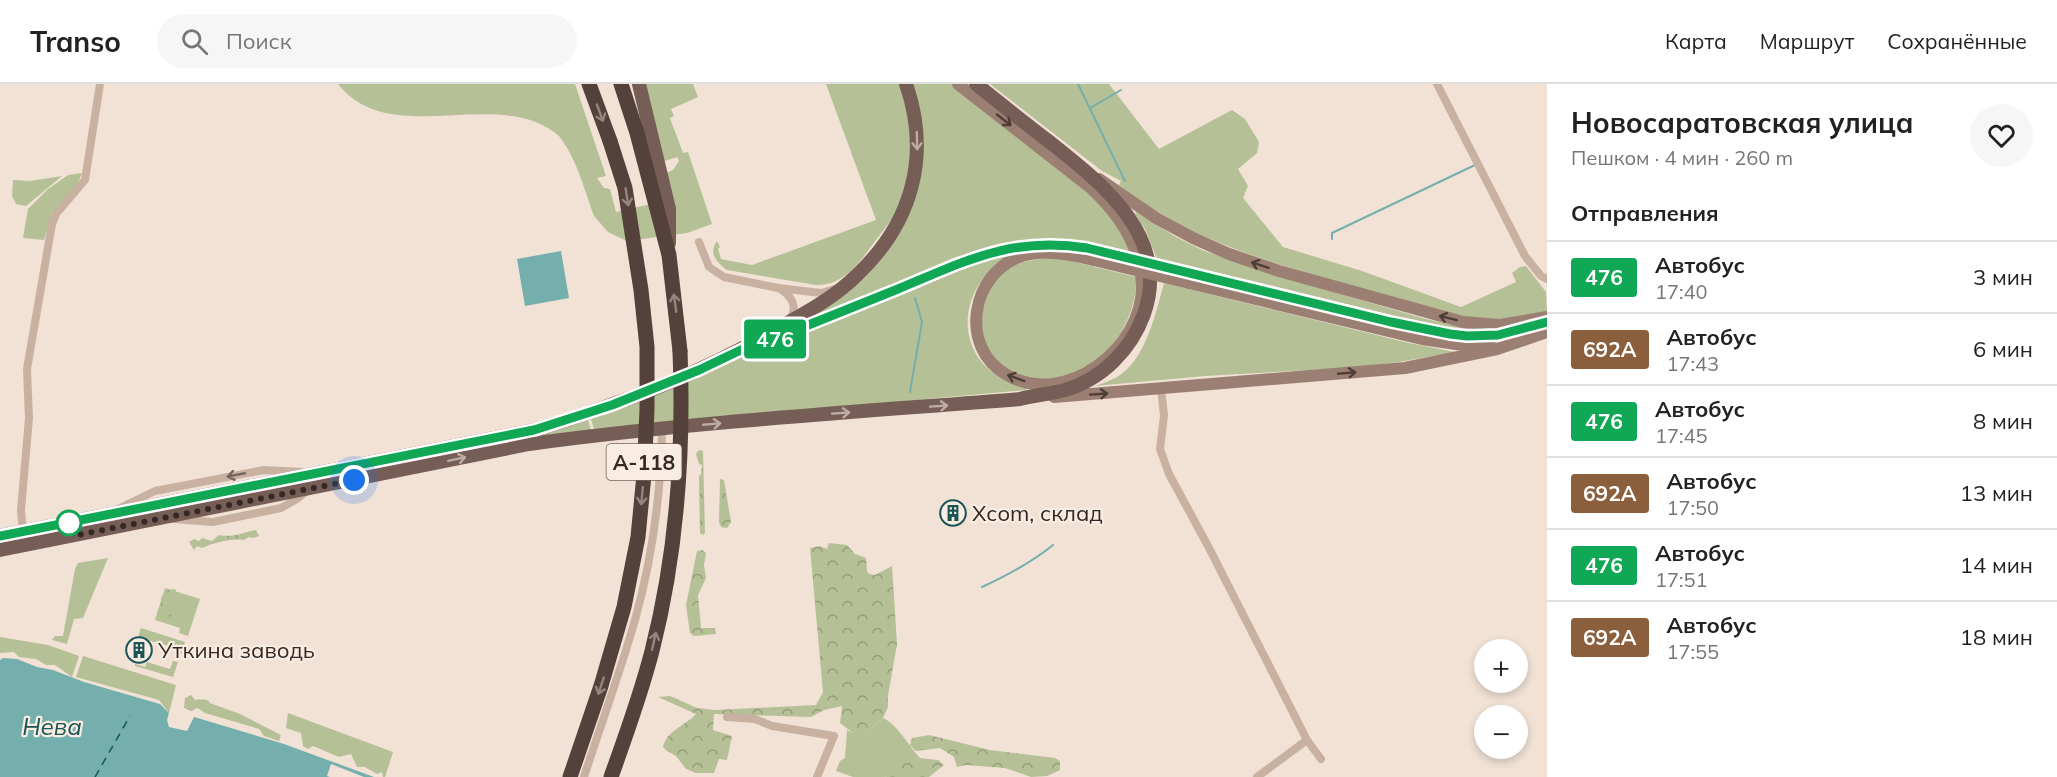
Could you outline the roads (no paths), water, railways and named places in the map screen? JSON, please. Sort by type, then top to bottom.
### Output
[{"type":"highway","name":"А-118","points":[[570,777],[601,686],[624,607],[638,537],[647,410],[646,347],[641,290],[625,188],[589,84]]},
{"type":"highway","name":"А-118","points":[[611,777],[651,653],[661,614],[674,540],[681,459],[682,402],[678,320],[669,255],[637,133],[621,84]]},
{"type":"main road","points":[[639,84],[669,209],[669,255]]},
{"type":"main road","points":[[0,550],[24,539],[110,514],[534,430],[612,405],[699,370],[745,348],[805,314],[857,276],[884,243],[902,215],[912,188],[917,160],[917,133],[906,84]]},
{"type":"main road","points":[[958,84],[1106,202],[1126,228],[1140,267],[1141,293],[1134,321],[1121,343],[1098,366],[1070,380],[1039,384],[1014,378],[999,370],[985,353],[978,339],[976,326],[980,297],[990,279],[1006,264],[1028,255],[1095,255]]},
{"type":"main road","points":[[976,84],[1085,170],[1169,226],[1216,249],[1271,268],[1463,322],[1500,325],[1547,320]]},
{"type":"main road","points":[[1020,399],[1078,385],[1105,369],[1133,339],[1147,304],[1149,268],[1147,255],[1137,231],[1119,203],[1085,170]]},
{"type":"main road","points":[[745,348],[771,340],[992,252],[1017,246],[1046,244],[1190,278],[1422,339],[1463,345],[1511,345]]},
{"type":"main road","points":[[1190,278],[1450,334],[1498,335],[1547,320]]},
{"type":"main road","points":[[0,536],[24,539],[164,518],[529,444],[594,435],[1020,399],[1161,390],[1405,368],[1460,358],[1511,345],[1547,332]]},
{"type":"street","points":[[24,539],[21,510],[29,418],[27,376],[44,270],[54,218],[86,180],[100,84]]},
{"type":"street","points":[[1437,84],[1525,256],[1541,276],[1547,279]]},
{"type":"street","points":[[699,242],[709,267],[724,277],[778,288],[821,292],[843,286]]},
{"type":"street","points":[[778,288],[793,301],[793,315],[786,325]]},
{"type":"street","points":[[1161,390],[1164,415],[1160,449],[1169,474],[1307,740],[1321,759]]},
{"type":"street","points":[[584,777],[612,697],[636,617],[656,511],[662,429]]},
{"type":"street","points":[[727,717],[755,719],[772,726],[834,736],[817,777]]},
{"type":"street","points":[[1257,777],[1307,740]]},
{"type":"water","points":[[561,251],[569,298],[525,306],[517,259]]},
{"type":"water","name":"Нева","points":[[3,658],[17,659],[84,682],[160,704],[169,713],[167,720],[169,727],[187,731],[194,717],[284,744],[374,777],[0,777],[0,660]]},
{"type":"waterway","points":[[1078,84],[1125,181]]},
{"type":"waterway","points":[[1090,108],[1121,90]]},
{"type":"waterway","points":[[1332,239],[1332,233],[1475,165]]},
{"type":"waterway","points":[[910,392],[922,322],[915,298]]},
{"type":"waterway","points":[[982,587],[1019,568],[1053,545]]},
{"type":"place","name":"Xсom, склад","points":[[953,513]]},
{"type":"place","name":"Уткина заводь","points":[[139,650]]}]
